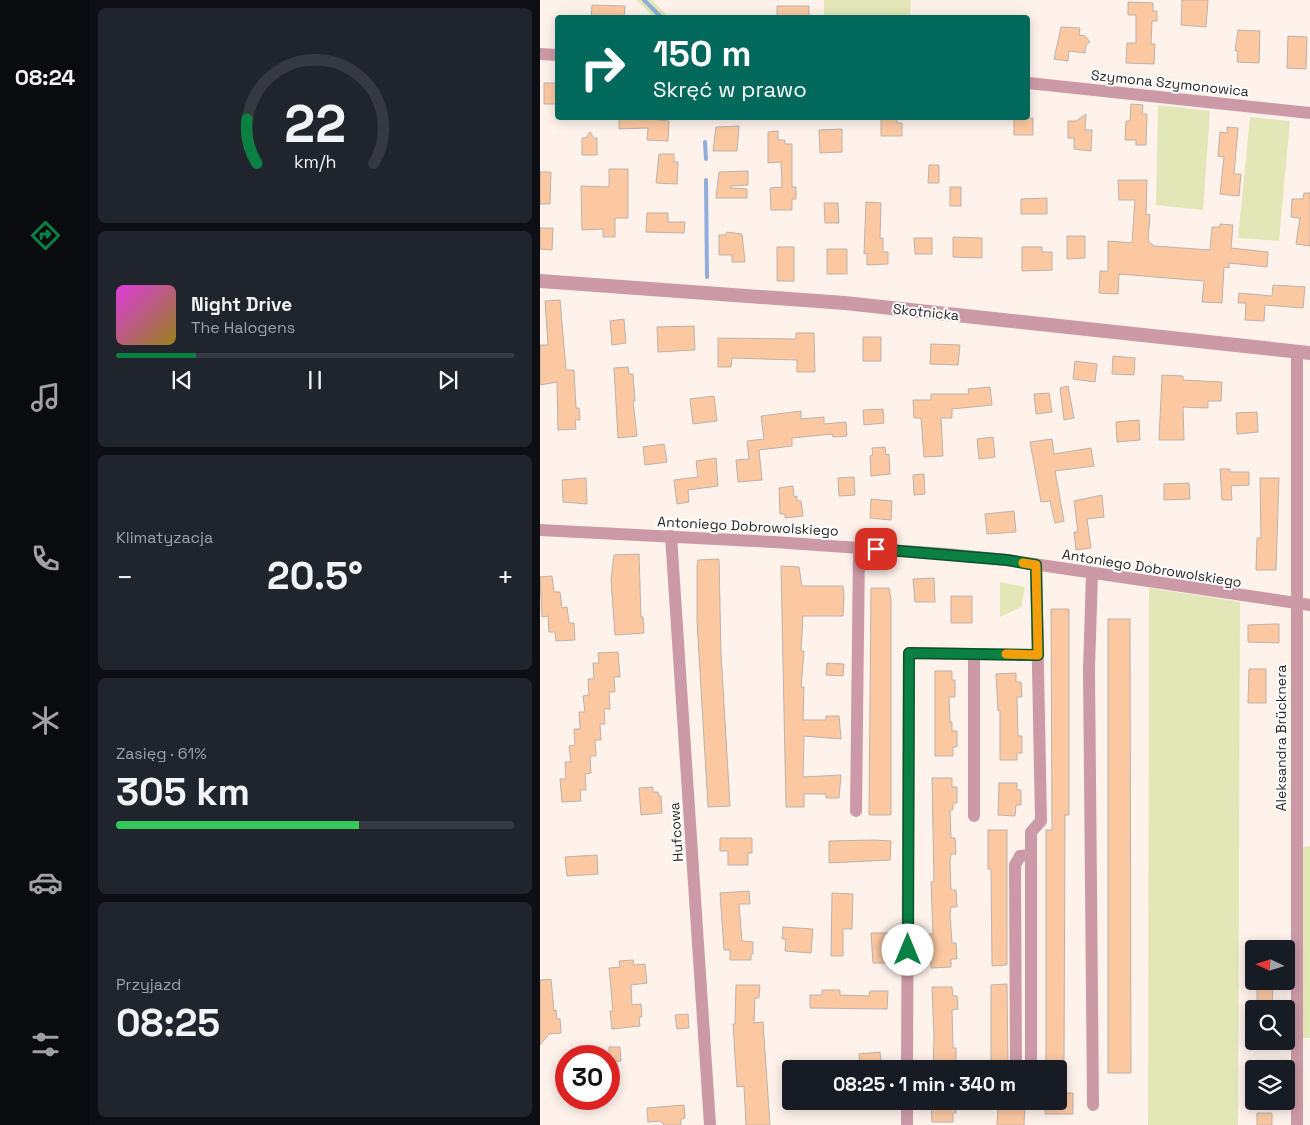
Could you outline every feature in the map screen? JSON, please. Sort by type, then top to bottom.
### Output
[{"type":"street","points":[[540,54],[555,55]]},
{"type":"street","name":"Szymona Szymonowica","points":[[1030,83],[1310,114]]},
{"type":"street","name":"Skotnicka","points":[[540,281],[845,303],[1303,352]]},
{"type":"street","name":"Aleksandra Brücknera","points":[[1297,1125],[1296,604],[1303,352]]},
{"type":"street","name":"Antoniego Dobrowolskiego","points":[[540,530],[859,548],[1007,560],[1310,605]]},
{"type":"street","name":"Hufcowa","points":[[671,536],[710,1125]]},
{"type":"street","points":[[856,811],[859,548]]},
{"type":"street","points":[[1031,1060],[1030,832],[1040,821],[1036,565]]},
{"type":"street","points":[[1092,574],[1089,689],[1093,1105]]},
{"type":"street","points":[[907,1060],[909,653],[1038,655]]},
{"type":"street","points":[[974,654],[974,816]]},
{"type":"street","points":[[1016,1060],[1015,865],[1020,856],[1030,855]]},
{"type":"street","points":[[907,1110],[907,1125]]},
{"type":"green space","points":[[636,0],[652,0],[667,15],[652,15]]},
{"type":"green space","points":[[824,0],[911,0],[910,15],[824,15]]},
{"type":"green space","points":[[1158,105],[1210,111],[1203,210],[1156,205]]},
{"type":"green space","points":[[1250,117],[1290,121],[1279,241],[1238,238]]},
{"type":"green space","points":[[1000,582],[1025,587],[1021,607],[1000,617]]},
{"type":"green space","points":[[1149,588],[1240,602],[1238,1125],[1148,1125]]},
{"type":"green space","points":[[1310,846],[1310,1038],[1302,1038],[1302,847]]},
{"type":"building","points":[[1182,0],[1208,0],[1206,27],[1181,25]]},
{"type":"building","points":[[1128,2],[1153,3],[1153,11],[1157,11],[1157,21],[1152,21],[1151,44],[1155,44],[1154,64],[1126,63],[1127,43],[1136,43],[1136,15],[1128,15]]},
{"type":"building","points":[[592,5],[625,6],[624,15],[591,15]]},
{"type":"building","points":[[777,6],[809,6],[809,15],[777,15]]},
{"type":"building","points":[[1061,27],[1080,28],[1079,35],[1085,36],[1090,42],[1086,45],[1085,53],[1069,51],[1068,61],[1054,59]]},
{"type":"building","points":[[1238,30],[1260,31],[1259,63],[1237,62],[1238,51],[1235,51]]},
{"type":"building","points":[[1288,36],[1307,37],[1306,69],[1287,68]]},
{"type":"building","points":[[544,83],[555,83],[555,104],[544,104]]},
{"type":"building","points":[[1131,104],[1143,105],[1142,114],[1147,114],[1146,145],[1136,145],[1136,140],[1125,140],[1126,121],[1130,121]]},
{"type":"building","points":[[1086,114],[1085,130],[1092,130],[1091,151],[1074,149],[1074,138],[1068,138],[1068,121],[1076,121]]},
{"type":"building","points":[[1030,118],[1033,118],[1033,135],[1014,135],[1014,120],[1030,120]]},
{"type":"building","points":[[619,120],[669,121],[668,141],[647,140],[648,128],[619,129]]},
{"type":"building","points":[[881,120],[897,120],[897,123],[902,123],[902,136],[881,136]]},
{"type":"building","points":[[739,126],[737,151],[713,151],[716,127]]},
{"type":"building","points":[[1227,127],[1238,128],[1234,174],[1241,174],[1239,196],[1220,194],[1224,157],[1218,156],[1220,132],[1227,133]]},
{"type":"building","points":[[842,129],[842,152],[820,153],[819,130]]},
{"type":"building","points":[[778,131],[778,140],[785,140],[785,144],[792,144],[792,187],[796,187],[796,199],[792,199],[792,210],[771,210],[770,188],[782,187],[781,162],[768,163],[768,132]]},
{"type":"building","points":[[590,132],[594,138],[597,138],[597,155],[582,155],[582,138],[586,138]]},
{"type":"building","points":[[659,154],[674,154],[674,162],[678,162],[677,184],[656,183]]},
{"type":"building","points":[[929,165],[939,165],[939,183],[928,183]]},
{"type":"building","points":[[609,169],[628,169],[628,218],[615,218],[615,237],[603,237],[603,229],[582,230],[581,186],[609,187]]},
{"type":"building","points":[[748,171],[748,185],[731,186],[731,188],[747,189],[747,198],[716,198],[719,172]]},
{"type":"building","points":[[540,172],[551,172],[550,204],[540,204]]},
{"type":"building","points":[[1118,180],[1147,180],[1146,214],[1150,215],[1148,241],[1154,246],[1210,250],[1212,227],[1220,227],[1220,224],[1233,225],[1231,248],[1268,252],[1267,267],[1229,263],[1229,268],[1224,267],[1222,303],[1202,302],[1204,281],[1119,274],[1118,294],[1099,293],[1100,271],[1108,271],[1108,241],[1132,243],[1135,200],[1119,200]]},
{"type":"building","points":[[950,187],[961,187],[961,206],[950,206]]},
{"type":"building","points":[[1304,193],[1310,193],[1310,246],[1296,244],[1300,218],[1291,217],[1292,199],[1303,199]]},
{"type":"building","points":[[1047,198],[1047,214],[1021,214],[1021,199]]},
{"type":"building","points":[[866,202],[881,203],[880,238],[883,238],[883,252],[888,252],[888,264],[867,265],[867,253],[864,254]]},
{"type":"building","points":[[824,203],[838,203],[839,223],[825,223]]},
{"type":"building","points":[[647,213],[668,213],[668,222],[685,222],[684,233],[646,232]]},
{"type":"building","points":[[540,228],[553,228],[552,250],[540,249]]},
{"type":"building","points":[[727,232],[742,234],[745,262],[732,262],[732,255],[719,255],[719,235],[725,235]]},
{"type":"building","points":[[1067,236],[1085,236],[1085,258],[1067,259]]},
{"type":"building","points":[[953,237],[982,238],[982,258],[953,257]]},
{"type":"building","points":[[914,238],[932,238],[932,254],[915,254]]},
{"type":"building","points":[[777,247],[794,247],[794,281],[777,281]]},
{"type":"building","points":[[1022,247],[1042,247],[1042,252],[1052,252],[1052,270],[1022,271]]},
{"type":"building","points":[[827,249],[847,249],[847,274],[827,274]]},
{"type":"building","points":[[1273,285],[1305,287],[1303,308],[1265,305],[1264,321],[1245,320],[1246,303],[1238,303],[1239,293],[1272,296]]},
{"type":"building","points":[[560,300],[566,370],[574,370],[576,408],[579,408],[580,420],[575,420],[576,429],[558,430],[557,382],[540,385],[540,345],[548,345],[545,301]]},
{"type":"building","points":[[624,319],[626,343],[612,345],[610,321]]},
{"type":"building","points":[[694,326],[695,350],[658,352],[657,327]]},
{"type":"building","points":[[796,333],[814,333],[815,372],[797,372],[797,360],[732,358],[731,367],[718,367],[718,338],[796,339]]},
{"type":"building","points":[[863,337],[881,337],[881,361],[863,361]]},
{"type":"building","points":[[931,344],[960,345],[958,365],[930,364]]},
{"type":"building","points":[[1113,356],[1135,358],[1134,375],[1112,374]]},
{"type":"building","points":[[1075,361],[1097,364],[1095,382],[1073,379]]},
{"type":"building","points":[[628,367],[629,374],[633,374],[635,401],[633,401],[637,436],[618,438],[614,368]]},
{"type":"building","points":[[1162,375],[1183,376],[1183,380],[1222,382],[1221,401],[1208,401],[1208,408],[1183,407],[1184,440],[1159,440]]},
{"type":"building","points":[[1068,386],[1074,418],[1064,420],[1060,388]]},
{"type":"building","points":[[990,387],[992,405],[952,409],[952,418],[941,418],[943,456],[924,457],[921,418],[914,418],[913,400],[931,400],[931,394],[969,394],[968,389]]},
{"type":"building","points":[[1049,393],[1052,412],[1036,414],[1034,394]]},
{"type":"building","points":[[714,396],[717,421],[693,424],[690,399]]},
{"type":"building","points":[[883,409],[884,423],[864,425],[863,410]]},
{"type":"building","points":[[801,411],[801,419],[824,417],[824,424],[846,422],[847,436],[833,437],[832,434],[792,438],[792,446],[759,450],[762,480],[738,482],[736,460],[749,459],[747,441],[764,439],[761,416]]},
{"type":"building","points":[[1257,412],[1258,432],[1237,434],[1236,413]]},
{"type":"building","points":[[1139,420],[1140,440],[1117,442],[1116,422]]},
{"type":"building","points":[[993,437],[995,457],[979,459],[977,439]]},
{"type":"building","points":[[1052,439],[1054,454],[1091,448],[1094,466],[1055,471],[1064,521],[1055,523],[1050,501],[1041,502],[1030,442]]},
{"type":"building","points":[[664,444],[667,462],[645,465],[643,447]]},
{"type":"building","points":[[885,447],[886,455],[889,454],[890,474],[871,476],[870,456],[873,455],[872,448]]},
{"type":"building","points":[[716,458],[718,486],[688,490],[689,502],[677,504],[674,480],[698,477],[696,461]]},
{"type":"building","points":[[1220,469],[1230,469],[1230,472],[1249,472],[1249,485],[1231,486],[1232,500],[1222,500]]},
{"type":"building","points":[[924,474],[925,494],[914,495],[913,475]]},
{"type":"building","points":[[854,477],[855,495],[839,496],[838,478]]},
{"type":"building","points":[[586,478],[587,504],[563,502],[562,480]]},
{"type":"building","points":[[1260,478],[1279,478],[1276,570],[1256,570],[1257,538],[1261,538]]},
{"type":"building","points":[[1189,483],[1190,499],[1164,500],[1164,484]]},
{"type":"building","points":[[793,486],[794,497],[797,496],[797,501],[801,501],[803,516],[785,518],[785,514],[780,514],[779,488]]},
{"type":"building","points":[[1102,495],[1104,517],[1087,519],[1091,548],[1076,550],[1074,532],[1078,532],[1074,501]]},
{"type":"building","points":[[871,499],[892,501],[891,520],[870,518]]},
{"type":"building","points":[[1014,511],[1016,532],[987,534],[985,514]]},
{"type":"building","points":[[639,554],[641,617],[643,617],[644,633],[615,635],[611,580],[614,555]]},
{"type":"building","points":[[719,559],[721,653],[730,806],[708,807],[697,621],[697,566],[698,560]]},
{"type":"building","points":[[781,566],[799,567],[802,586],[843,586],[844,596],[843,616],[803,616],[801,651],[804,651],[801,687],[804,687],[803,720],[826,720],[826,716],[839,716],[841,739],[804,736],[803,777],[841,775],[839,798],[826,798],[826,794],[804,794],[804,807],[786,807]]},
{"type":"building","points":[[552,576],[554,592],[560,592],[562,608],[567,607],[569,623],[574,623],[575,640],[556,641],[555,632],[549,632],[548,616],[542,617],[540,577]]},
{"type":"building","points":[[934,578],[935,602],[915,602],[913,579]]},
{"type":"building","points":[[871,588],[889,588],[891,599],[891,815],[869,815]]},
{"type":"building","points":[[951,596],[972,596],[972,623],[951,623]]},
{"type":"building","points":[[1051,609],[1069,609],[1069,815],[1065,815],[1064,1060],[1046,1060],[1046,830],[1052,830]]},
{"type":"building","points":[[1108,619],[1130,619],[1131,1073],[1108,1073]]},
{"type":"building","points":[[1279,624],[1279,643],[1248,642],[1248,625]]},
{"type":"building","points":[[618,652],[620,677],[614,677],[615,692],[609,692],[610,709],[604,709],[605,724],[600,724],[601,740],[595,740],[596,756],[590,756],[591,773],[585,774],[586,790],[580,790],[581,801],[562,802],[560,779],[566,779],[565,762],[571,762],[569,746],[575,745],[574,729],[580,729],[579,712],[585,712],[583,696],[589,695],[588,679],[594,679],[593,663],[599,663],[598,653]]},
{"type":"building","points":[[827,663],[844,664],[843,676],[826,675]]},
{"type":"building","points":[[1249,669],[1266,669],[1266,703],[1248,703]]},
{"type":"building","points":[[935,671],[952,671],[952,680],[955,680],[955,697],[949,697],[952,731],[957,731],[957,747],[953,747],[953,756],[935,756]]},
{"type":"building","points":[[1016,673],[1016,682],[1021,682],[1022,697],[1017,697],[1018,736],[1022,736],[1022,753],[1017,753],[1017,760],[1000,760],[1000,710],[998,711],[996,674]]},
{"type":"building","points":[[932,778],[952,778],[952,787],[957,787],[957,803],[953,803],[953,810],[950,810],[951,838],[955,838],[956,854],[951,854],[950,862],[951,890],[956,890],[957,907],[951,907],[950,914],[952,943],[956,943],[957,959],[951,959],[951,967],[931,968],[929,934],[933,934],[931,882],[934,882]]},
{"type":"building","points":[[999,783],[1017,783],[1017,790],[1021,790],[1021,805],[1016,805],[1015,816],[998,815]]},
{"type":"building","points":[[653,787],[653,792],[658,792],[659,796],[661,796],[662,813],[641,815],[639,788]]},
{"type":"building","points":[[988,830],[1007,830],[1007,965],[992,966],[991,869],[988,869]]},
{"type":"building","points":[[720,838],[752,838],[752,853],[748,853],[748,865],[728,865],[728,851],[720,851]]},
{"type":"building","points":[[829,841],[891,841],[890,860],[829,863]]},
{"type":"building","points":[[597,855],[598,874],[567,876],[565,857]]},
{"type":"building","points":[[749,891],[750,904],[739,904],[742,941],[753,942],[753,954],[751,954],[751,960],[730,960],[730,950],[724,950],[720,893]]},
{"type":"building","points":[[832,893],[853,894],[852,929],[843,929],[843,956],[831,956]]},
{"type":"building","points":[[783,927],[813,929],[811,953],[785,951],[786,939],[782,939]]},
{"type":"building","points":[[871,933],[891,933],[891,963],[873,963]]},
{"type":"building","points":[[633,960],[634,965],[645,964],[647,983],[631,985],[632,1005],[641,1004],[642,1017],[639,1017],[640,1026],[612,1029],[610,1011],[613,1011],[609,968],[620,967],[619,961]]},
{"type":"building","points":[[551,979],[554,1011],[556,1010],[557,1019],[560,1019],[561,1033],[549,1034],[540,1045],[540,980]]},
{"type":"building","points":[[1007,984],[1008,1060],[991,1060],[991,985]]},
{"type":"building","points":[[736,985],[760,985],[759,998],[755,998],[754,1023],[763,1022],[770,1125],[746,1125],[744,1086],[737,1087],[733,1024],[735,1024]]},
{"type":"building","points":[[932,987],[952,987],[953,996],[957,996],[958,1009],[952,1010],[953,1048],[956,1048],[956,1060],[933,1060]]},
{"type":"building","points":[[822,990],[840,990],[840,995],[869,996],[870,991],[888,991],[887,1009],[810,1008],[810,995],[822,995]]},
{"type":"building","points":[[1257,990],[1273,990],[1272,1000],[1257,1000]]},
{"type":"building","points":[[688,1014],[689,1028],[677,1029],[675,1015]]},
{"type":"building","points":[[880,1052],[881,1060],[859,1060],[859,1054]]},
{"type":"building","points":[[1067,1093],[1073,1093],[1073,1114],[1045,1114],[1045,1110],[1067,1110]]},
{"type":"building","points":[[684,1105],[685,1118],[681,1119],[681,1125],[664,1125],[660,1121],[648,1122],[647,1108]]},
{"type":"building","points":[[931,1110],[956,1110],[956,1113],[953,1113],[953,1122],[932,1122]]},
{"type":"building","points":[[998,1110],[1025,1110],[1024,1125],[997,1125]]},
{"type":"building","points":[[1257,1113],[1272,1113],[1272,1125],[1257,1125]]},
{"type":"waterway","points":[[644,0],[659,15]]},
{"type":"waterway","points":[[705,142],[706,159]]},
{"type":"waterway","points":[[706,180],[707,277]]},
{"type":"slow traffic","points":[[1006,654],[1038,655],[1036,565],[1023,563]]},
{"type":"route","points":[[876,549],[1007,560],[1036,565],[1038,655],[909,653],[908,950]]}]
